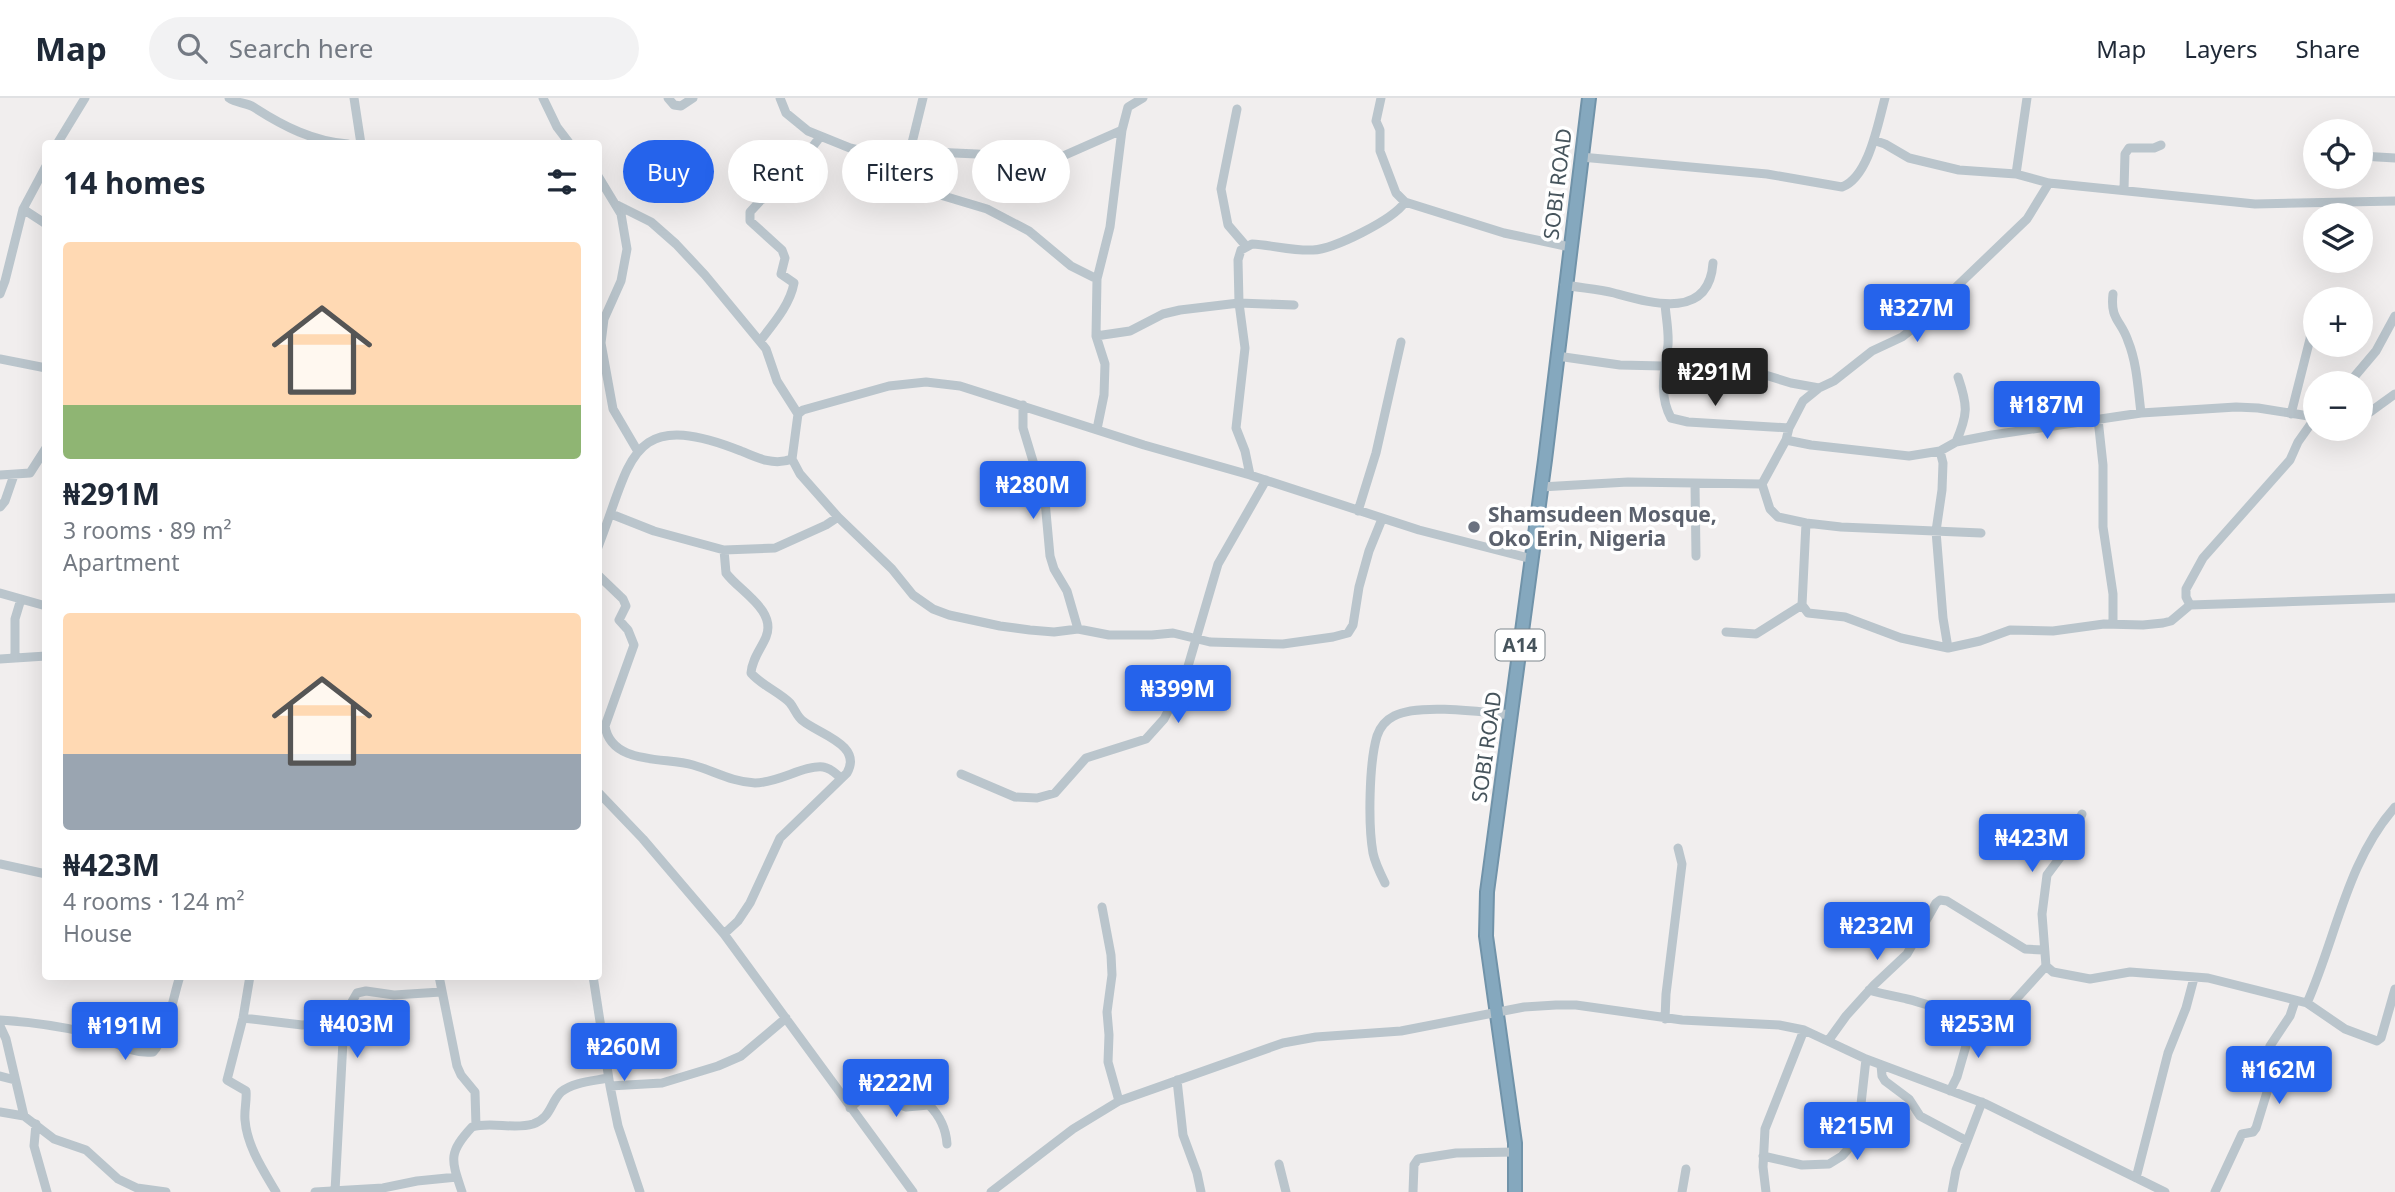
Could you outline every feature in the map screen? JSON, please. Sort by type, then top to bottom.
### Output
[{"type":"highway","name":"SOBI ROAD","points":[[1515,1192],[1516,1152],[1488,958],[1485,915],[1589,98]]},
{"type":"street","points":[[59,140],[85,98]]},
{"type":"street","points":[[229,98],[323,140]]},
{"type":"street","points":[[354,98],[360,140]]},
{"type":"street","points":[[543,98],[557,127],[567,140]]},
{"type":"street","points":[[668,98],[674,105],[681,106],[693,98]]},
{"type":"street","points":[[780,98],[786,113],[808,131],[842,145]]},
{"type":"street","points":[[913,140],[923,98]]},
{"type":"street","points":[[1097,429],[1104,396],[1105,364],[1096,336],[1097,279],[1110,227],[1122,130],[1128,107],[1143,98]]},
{"type":"street","points":[[1381,98],[1376,121],[1380,130],[1380,151],[1396,193],[1405,202],[1504,233],[1570,247]]},
{"type":"street","points":[[1581,157],[1635,163],[1693,165],[1842,187],[1851,184],[1876,141],[1885,98]]},
{"type":"street","points":[[2017,174],[2027,98]]},
{"type":"street","points":[[1237,109],[1221,188],[1228,225],[1246,246]]},
{"type":"street","points":[[958,153],[1042,160],[1063,156],[1122,130]]},
{"type":"street","points":[[760,341],[776,321],[794,283],[781,274],[785,258],[782,250],[750,221],[750,212],[761,200],[778,192],[820,137]]},
{"type":"street","points":[[1876,141],[1909,158],[1959,170],[2017,174],[2049,183],[2255,204],[2395,201]]},
{"type":"street","points":[[2124,190],[2125,154],[2129,148],[2154,148],[2161,145]]},
{"type":"street","points":[[2373,157],[2395,158]]},
{"type":"street","points":[[0,293],[23,209],[42,173]]},
{"type":"street","points":[[602,182],[617,205],[627,239],[626,261],[621,281],[602,326]]},
{"type":"street","points":[[1981,533],[1806,523],[1778,517],[1770,509],[1762,484],[1803,401],[1872,351],[1902,337],[1925,320],[2027,219],[2049,183]]},
{"type":"street","points":[[958,200],[987,209],[1029,231],[1071,266],[1097,279]]},
{"type":"street","points":[[1250,475],[1236,428],[1245,348],[1239,303],[1238,260],[1246,246],[1252,244],[1290,250],[1316,250],[1368,230],[1390,217],[1405,202]]},
{"type":"street","points":[[617,205],[651,222],[676,244],[760,341],[777,381],[799,414]]},
{"type":"street","points":[[23,209],[42,221]]},
{"type":"street","points":[[1565,285],[1613,293],[1633,300],[1679,303],[1698,297],[1705,291],[1713,263]]},
{"type":"street","points":[[2113,294],[2113,315],[2128,339],[2132,353],[2141,413]]},
{"type":"street","points":[[1096,336],[1130,331],[1163,314],[1180,310],[1239,303],[1294,305]]},
{"type":"street","points":[[1665,304],[1668,346],[1663,366],[1665,407],[1671,418],[1688,422],[1789,428]]},
{"type":"street","points":[[2360,371],[2376,351],[2395,316]]},
{"type":"street","points":[[1358,511],[1376,453],[1401,342]]},
{"type":"street","points":[[602,348],[613,409],[637,450]]},
{"type":"street","points":[[1557,356],[1620,365],[1762,374],[1819,388]]},
{"type":"street","points":[[2291,414],[2305,357]]},
{"type":"street","points":[[0,359],[42,367]]},
{"type":"street","points":[[1956,442],[1967,403],[1958,377]]},
{"type":"street","points":[[1382,519],[1368,551],[1353,625],[1348,633],[1283,644],[1210,642],[1173,633],[1109,635],[1078,629],[1054,632],[1000,626],[933,609],[913,595],[892,569],[838,517],[800,474],[792,459],[799,414],[803,410],[888,386],[926,382],[960,386],[1266,480],[1382,519],[1532,559]]},
{"type":"street","points":[[2373,410],[2395,394]]},
{"type":"street","points":[[1023,405],[1023,428],[1045,501],[1050,556],[1054,569],[1068,591],[1078,629]]},
{"type":"street","points":[[1786,440],[1909,456],[1940,451],[1956,442],[2141,413],[2236,407],[2303,416]]},
{"type":"street","points":[[2098,419],[2104,465],[2103,527],[2113,594],[2113,624]]},
{"type":"street","points":[[602,537],[621,481],[637,450],[660,436],[677,435],[703,439],[770,462],[792,459]]},
{"type":"street","points":[[2190,605],[2186,589],[2197,566],[2290,460],[2303,435]]},
{"type":"street","points":[[1940,451],[1943,463],[1942,490],[1936,531],[1948,648]]},
{"type":"street","points":[[0,475],[30,473],[42,454]]},
{"type":"street","points":[[0,507],[5,501],[14,475]]},
{"type":"street","points":[[961,774],[1015,797],[1037,798],[1055,793],[1086,758],[1146,739],[1164,719],[1184,680],[1218,564],[1266,480]]},
{"type":"street","points":[[1541,487],[1628,482],[1762,484]]},
{"type":"street","points":[[1695,483],[1696,556]]},
{"type":"street","points":[[611,514],[654,531],[724,550],[775,548],[838,517]]},
{"type":"street","points":[[1806,523],[1802,605],[1808,613],[1845,617],[1901,638],[1948,648],[2010,631],[2053,631],[2086,625],[2143,625],[2171,621],[2190,605],[2395,598]]},
{"type":"street","points":[[724,550],[726,573],[755,602],[766,619],[767,635],[756,654],[751,673],[791,704],[803,721],[839,742],[850,755],[852,762],[848,773],[780,838],[750,903],[738,921],[724,934]]},
{"type":"street","points":[[602,579],[623,598],[626,606],[619,620],[634,641],[605,726],[607,733],[619,747],[640,758],[684,763],[737,781],[771,782],[817,767],[831,770],[842,778]]},
{"type":"street","points":[[0,593],[42,605]]},
{"type":"street","points":[[15,658],[15,619],[21,599]]},
{"type":"street","points":[[1726,632],[1756,634],[1802,605]]},
{"type":"street","points":[[0,660],[42,656]]},
{"type":"street","points":[[1385,883],[1373,853],[1370,801],[1378,735],[1385,722],[1407,711],[1439,710],[1511,715]]},
{"type":"street","points":[[602,796],[643,839],[724,934],[913,1192]]},
{"type":"street","points":[[2307,1003],[2350,883],[2378,827],[2395,807]]},
{"type":"street","points":[[2082,814],[2062,855],[2047,875],[2042,914],[2043,950],[2046,966],[2053,972],[2090,979],[2130,972],[2208,978],[2307,1003],[2345,1029],[2380,1040],[2395,989]]},
{"type":"street","points":[[1665,1019],[1682,864],[1678,848]]},
{"type":"street","points":[[0,864],[42,873]]},
{"type":"street","points":[[1828,1041],[1869,990],[1907,954],[1940,900],[1947,901],[2025,949],[2043,950]]},
{"type":"street","points":[[1102,907],[1112,975],[1107,1012],[1108,1062],[1119,1101]]},
{"type":"street","points":[[1869,990],[1975,1018],[1998,1019],[2046,966]]},
{"type":"street","points":[[2136,1178],[2168,1053],[2186,1008],[2194,978]]},
{"type":"street","points":[[0,1020],[69,1029],[142,1052],[153,1052],[159,1046],[179,980]]},
{"type":"street","points":[[249,980],[243,1018],[227,1080],[246,1091],[244,1119],[247,1135],[276,1192]]},
{"type":"street","points":[[440,980],[457,1066],[475,1092],[476,1126]]},
{"type":"street","points":[[594,980],[618,1126],[640,1192]]},
{"type":"street","points":[[335,1191],[344,1022],[349,1007],[357,993],[366,991],[394,995],[441,992]]},
{"type":"street","points":[[2215,1192],[2242,1134],[2253,1132],[2256,1128],[2271,1079],[2267,1055],[2290,1016],[2295,1001]]},
{"type":"street","points":[[991,1192],[1073,1129],[1119,1101],[1283,1043],[1317,1037],[1401,1031],[1524,1007],[1576,1005],[1665,1019],[1779,1025],[1804,1030],[1866,1059],[1982,1102],[2136,1178],[2144,1187],[2165,1192]]},
{"type":"street","points":[[243,1018],[302,1025],[344,1022]]},
{"type":"street","points":[[461,1192],[453,1154],[459,1142],[476,1126],[513,1127],[534,1124],[546,1116],[566,1088],[609,1082],[662,1083],[718,1066],[741,1056],[786,1018]]},
{"type":"street","points":[[1950,1091],[1975,1018]]},
{"type":"street","points":[[0,1026],[6,1039],[24,1116]]},
{"type":"street","points":[[1766,1192],[1763,1156],[1765,1129],[1804,1030]]},
{"type":"street","points":[[1763,1156],[1802,1165],[1829,1164],[1842,1156],[1849,1148],[1854,1118],[1861,1104],[1866,1059]]},
{"type":"street","points":[[1881,1065],[1885,1082],[1909,1099],[1920,1116],[1968,1142]]},
{"type":"street","points":[[0,1076],[15,1080]]},
{"type":"street","points":[[1177,1080],[1183,1135],[1201,1192]]},
{"type":"street","points":[[850,1108],[872,1090],[884,1086],[894,1087],[900,1105],[929,1105],[934,1110],[946,1131],[947,1144]]},
{"type":"street","points":[[1952,1192],[1956,1170],[1982,1102]]},
{"type":"street","points":[[0,1112],[24,1116],[54,1139],[86,1150],[118,1179],[137,1188],[166,1192]]},
{"type":"street","points":[[36,1124],[34,1146],[47,1192]]},
{"type":"street","points":[[1413,1192],[1414,1165],[1418,1159],[1456,1153],[1516,1152]]},
{"type":"street","points":[[1279,1164],[1286,1192]]},
{"type":"street","points":[[1682,1192],[1686,1169]]},
{"type":"street","points":[[315,1192],[361,1191],[457,1177]]},
{"type":"street","points":[[116,1192],[118,1179]]},
{"type":"place","name":"Shamsudeen Mosque, Oko Erin, Nigeria","points":[[1474,527]]}]
